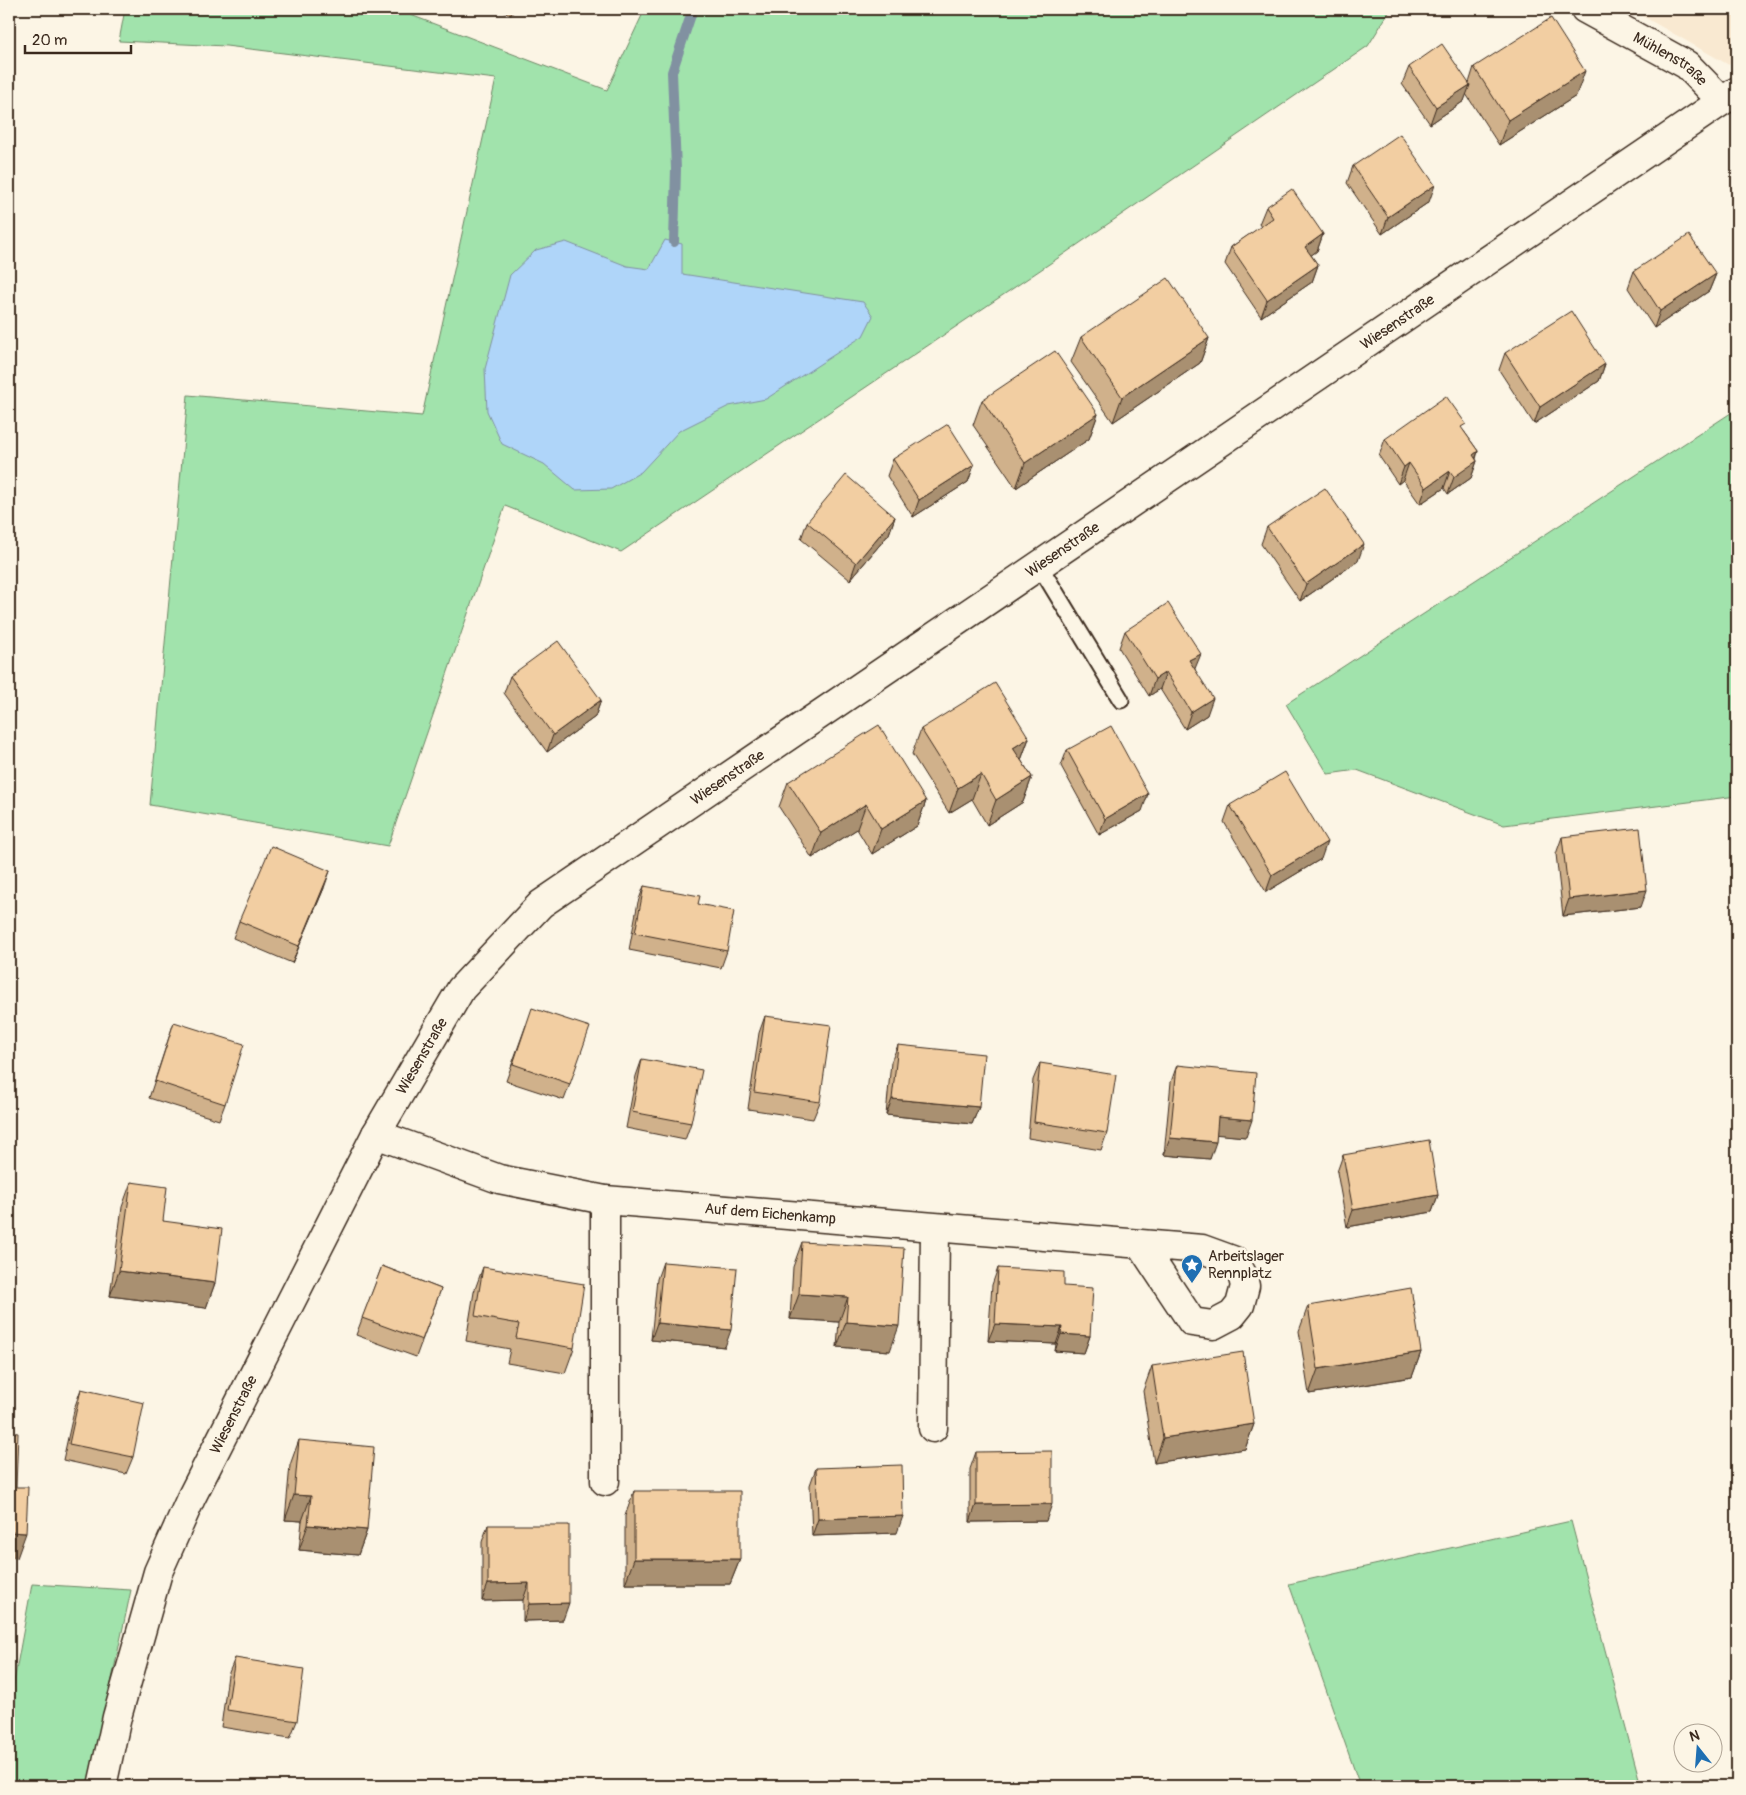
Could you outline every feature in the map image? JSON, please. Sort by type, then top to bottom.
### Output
[{"type":"street","name":"Mühlenstraße","points":[[1586,9],[1687,64],[1730,96]]},
{"type":"street","name":"Wiesenstraße","points":[[102,1786],[118,1717],[158,1572],[191,1498],[376,1134],[461,989],[541,904],[1730,96]]},
{"type":"street","name":"Auf dem Eichenkamp","points":[[376,1134],[499,1179],[605,1200],[1141,1246]]},
{"type":"street","points":[[605,1200],[605,1481]]},
{"type":"street","points":[[933,1428],[935,1228]]},
{"type":"lane","points":[[1039,565],[1121,700]]},
{"type":"shaded area","points":[[1630,9],[1737,9],[1737,59],[1729,65]]},
{"type":"green space","points":[[125,9],[395,9],[607,90],[645,9],[1391,9],[1368,46],[1064,254],[621,552],[505,506],[388,846],[150,805],[188,395],[422,416],[496,79],[226,46],[119,41]]},
{"type":"green space","points":[[1737,409],[1737,796],[1504,825],[1357,770],[1328,774],[1286,704]]},
{"type":"green space","points":[[1571,1521],[1641,1786],[1360,1786],[1289,1584]]},
{"type":"green space","points":[[32,1584],[131,1590],[89,1786],[9,1786],[9,1709]]},
{"type":"water","points":[[665,240],[682,244],[682,274],[863,302],[873,316],[863,336],[766,399],[729,406],[679,431],[641,472],[611,489],[575,490],[544,464],[502,444],[487,411],[485,369],[510,275],[536,250],[566,242],[627,266],[649,269]]},
{"type":"building","points":[[1551,18],[1585,71],[1508,120],[1474,67]]},
{"type":"building","points":[[1442,44],[1470,85],[1436,107],[1409,67]]},
{"type":"building","points":[[1400,134],[1435,185],[1388,217],[1353,166]]},
{"type":"building","points":[[1292,189],[1323,234],[1305,247],[1318,265],[1267,300],[1231,247],[1273,218],[1266,207]]},
{"type":"building","points":[[1689,235],[1716,274],[1660,311],[1634,271]]},
{"type":"building","points":[[1168,278],[1209,338],[1122,397],[1081,337]]},
{"type":"building","points":[[1571,311],[1605,364],[1540,407],[1505,353]]},
{"type":"building","points":[[1055,351],[1098,414],[1025,463],[982,400]]},
{"type":"building","points":[[1446,396],[1466,424],[1461,427],[1478,451],[1473,455],[1477,461],[1454,477],[1450,471],[1426,488],[1409,463],[1404,467],[1385,439]]},
{"type":"building","points":[[948,424],[974,465],[919,500],[893,459]]},
{"type":"building","points":[[846,475],[895,517],[856,563],[807,522]]},
{"type":"building","points":[[1325,488],[1364,544],[1306,584],[1267,527]]},
{"type":"building","points":[[1168,603],[1201,654],[1189,660],[1213,698],[1191,712],[1166,672],[1155,679],[1125,631]]},
{"type":"building","points":[[558,641],[601,700],[553,735],[510,676]]},
{"type":"building","points":[[995,683],[1029,738],[1013,748],[1032,777],[996,800],[981,774],[958,788],[921,729]]},
{"type":"building","points":[[879,725],[926,801],[881,829],[866,804],[821,833],[788,782]]},
{"type":"building","points":[[1111,726],[1148,794],[1105,819],[1067,750]]},
{"type":"building","points":[[1285,772],[1327,842],[1272,875],[1230,805]]},
{"type":"building","points":[[1640,828],[1647,890],[1569,899],[1562,837]]},
{"type":"building","points":[[271,846],[330,871],[299,946],[239,921]]},
{"type":"building","points":[[644,886],[700,896],[698,904],[734,911],[727,951],[635,933]]},
{"type":"building","points":[[532,1008],[590,1027],[570,1084],[513,1064]]},
{"type":"building","points":[[765,1016],[831,1025],[820,1102],[754,1092]]},
{"type":"building","points":[[174,1022],[244,1044],[225,1104],[155,1081]]},
{"type":"building","points":[[898,1045],[984,1054],[979,1107],[892,1099]]},
{"type":"building","points":[[642,1059],[702,1070],[691,1123],[632,1112]]},
{"type":"building","points":[[1040,1063],[1116,1075],[1107,1133],[1034,1122]]},
{"type":"building","points":[[1177,1065],[1256,1073],[1252,1120],[1218,1117],[1216,1142],[1170,1138]]},
{"type":"building","points":[[1429,1140],[1438,1195],[1353,1210],[1343,1155]]},
{"type":"building","points":[[131,1182],[167,1187],[163,1221],[222,1229],[215,1283],[119,1271]]},
{"type":"building","points":[[802,1242],[904,1248],[899,1326],[846,1322],[848,1297],[799,1294]]},
{"type":"building","points":[[663,1262],[737,1268],[731,1330],[657,1323]]},
{"type":"building","points":[[382,1266],[441,1289],[422,1340],[362,1318]]},
{"type":"building","points":[[483,1267],[584,1284],[574,1348],[516,1338],[519,1324],[475,1316]]},
{"type":"building","points":[[998,1268],[1064,1272],[1064,1286],[1093,1288],[1090,1336],[1061,1334],[1062,1327],[995,1324]]},
{"type":"building","points":[[1411,1288],[1421,1352],[1318,1369],[1308,1306]]},
{"type":"building","points":[[1243,1352],[1254,1424],[1163,1438],[1152,1366]]},
{"type":"building","points":[[81,1389],[144,1403],[133,1457],[69,1444]]},
{"type":"building","points":[[9,1432],[18,1433],[16,1487],[28,1487],[26,1533],[9,1532]]},
{"type":"building","points":[[299,1440],[374,1447],[367,1530],[308,1525],[311,1496],[294,1495]]},
{"type":"building","points":[[1052,1451],[1052,1504],[976,1505],[976,1452]]},
{"type":"building","points":[[902,1465],[903,1516],[818,1519],[816,1468]]},
{"type":"building","points":[[634,1491],[740,1491],[740,1559],[634,1559]]},
{"type":"building","points":[[488,1525],[569,1525],[569,1603],[529,1604],[529,1583],[488,1584]]},
{"type":"building","points":[[235,1658],[304,1669],[297,1721],[227,1710]]},
{"type":"waterway","points":[[674,242],[676,169],[672,72],[693,9]]},
{"type":"place","name":"Arbeitslager Rennplatz","points":[[1192,1284]]}]
